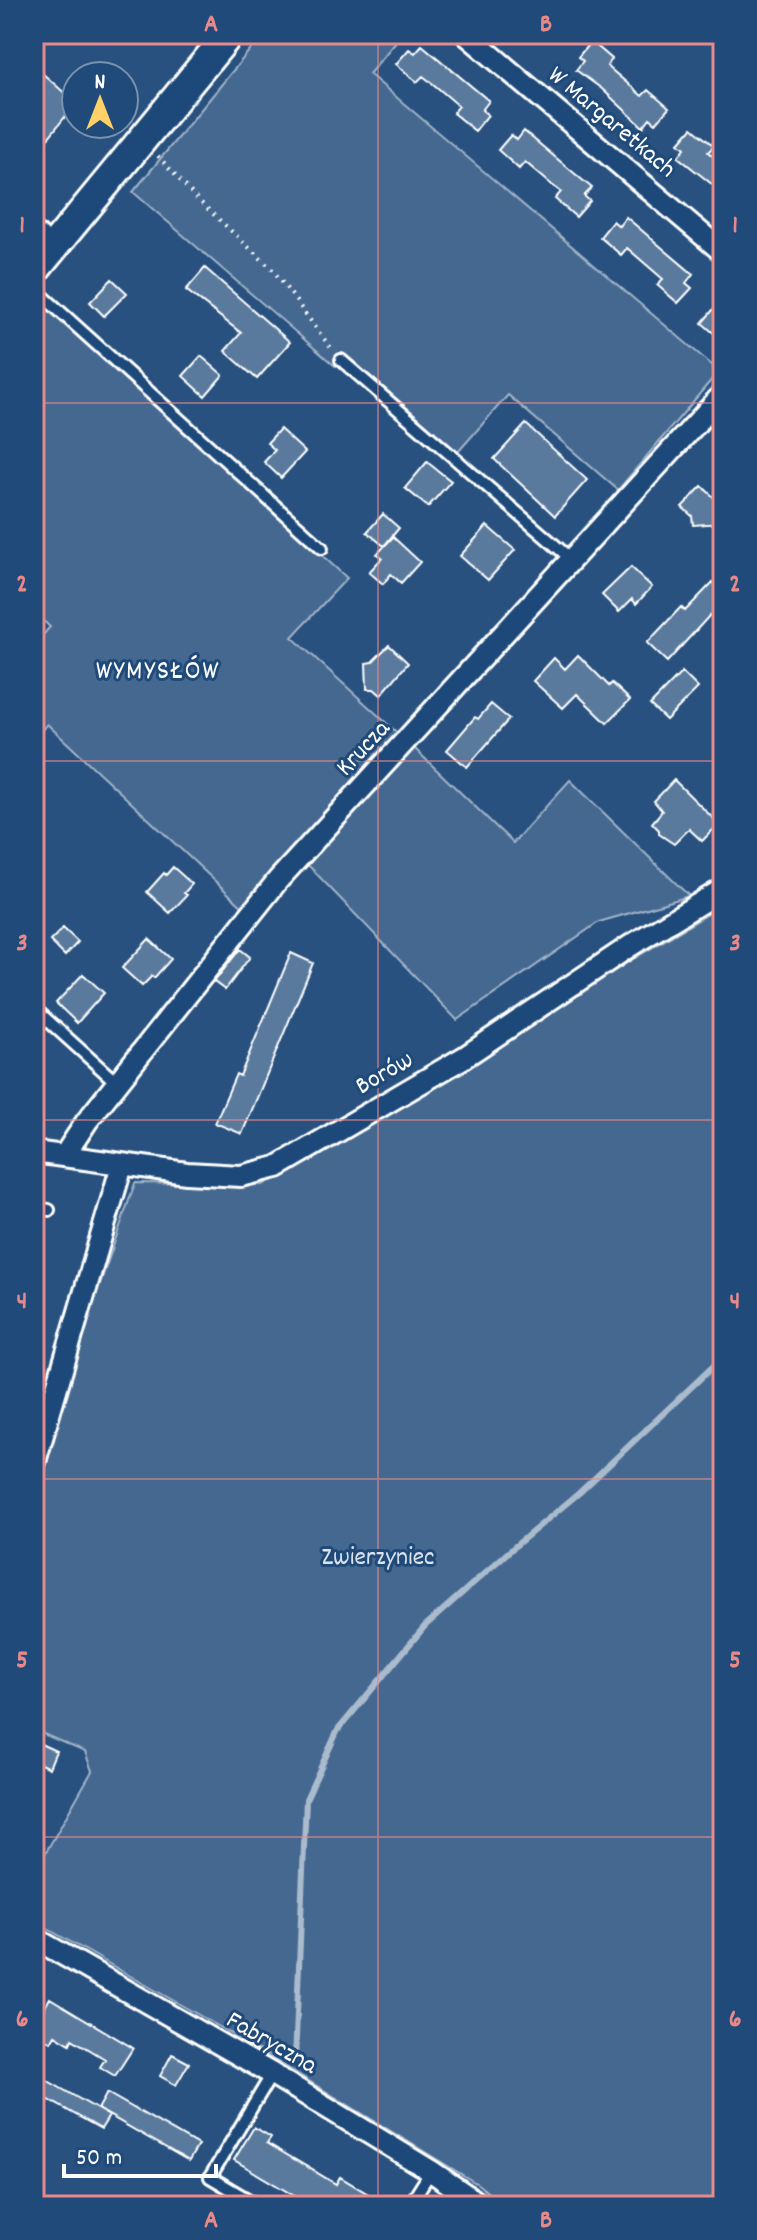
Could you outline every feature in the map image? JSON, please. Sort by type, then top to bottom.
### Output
[{"type":"street","points":[[40,266],[229,34]]},
{"type":"street","name":"W Margaretkach","points":[[466,34],[723,252]]},
{"type":"street","name":"Krucza","points":[[64,1156],[87,1121],[278,880],[723,394]]},
{"type":"street","name":"Borów","points":[[34,1152],[122,1165],[241,1176],[277,1167],[463,1058],[630,946],[723,889]]},
{"type":"street","points":[[34,1465],[122,1165]]},
{"type":"street","name":"Fabryczna","points":[[34,1938],[272,2074],[480,2204]]},
{"type":"lane","points":[[34,225],[40,266],[322,548]]},
{"type":"lane","points":[[341,360],[572,560]]},
{"type":"lane","points":[[34,1008],[117,1083]]},
{"type":"lane","points":[[34,1207],[49,1210]]},
{"type":"lane","points":[[259,2206],[210,2177],[272,2074]]},
{"type":"lane","points":[[409,2206],[431,2171]]},
{"type":"path","points":[[141,141],[273,270],[341,360]]},
{"type":"green space","points":[[263,34],[402,34],[369,74],[719,371],[618,490],[508,395],[458,452],[346,355],[335,366],[133,192]]},
{"type":"green space","points":[[41,301],[347,578],[292,637],[402,737],[247,911],[47,724],[34,739],[34,645],[50,627],[34,612],[34,310]]},
{"type":"green space","points":[[414,748],[513,843],[570,780],[689,896],[599,922],[457,1020],[307,864]]},
{"type":"green space","name":"Zwierzyniec","points":[[723,905],[723,2206],[504,2206],[479,2185],[232,2034],[34,1921],[34,1873],[92,1771],[85,1752],[34,1730],[34,1475],[135,1183],[263,1185]]},
{"type":"building","points":[[591,41],[612,59],[607,66],[642,96],[648,90],[669,108],[656,123],[650,118],[643,127],[576,70],[583,61],[578,57]]},
{"type":"building","points":[[422,45],[489,101],[482,110],[488,115],[475,131],[453,113],[459,106],[432,83],[423,76],[417,82],[396,64],[409,49],[415,53]]},
{"type":"building","points":[[34,66],[60,89],[60,123],[44,143],[34,134]]},
{"type":"building","points":[[692,128],[714,146],[708,152],[723,165],[723,193],[678,157],[685,148],[679,143]]},
{"type":"building","points":[[524,131],[592,188],[584,196],[590,201],[576,217],[555,199],[561,192],[525,162],[519,169],[498,150],[511,135],[517,140]]},
{"type":"building","points":[[626,217],[693,274],[686,283],[692,288],[678,303],[657,285],[663,279],[627,248],[621,255],[600,237],[613,221],[619,226]]},
{"type":"building","points":[[205,268],[290,342],[257,379],[225,351],[241,333],[186,290]]},
{"type":"building","points":[[112,279],[127,293],[104,316],[90,302]]},
{"type":"building","points":[[723,298],[723,341],[702,323]]},
{"type":"building","points":[[201,356],[223,375],[205,396],[183,376]]},
{"type":"building","points":[[526,424],[587,480],[555,516],[494,459]]},
{"type":"building","points":[[280,429],[305,452],[281,478],[264,462],[275,450],[267,443]]},
{"type":"building","points":[[427,462],[451,481],[428,507],[405,488]]},
{"type":"building","points":[[702,486],[723,506],[716,514],[723,523],[693,525],[692,516],[682,507]]},
{"type":"building","points":[[383,514],[399,528],[384,546],[367,532]]},
{"type":"building","points":[[487,526],[515,550],[488,580],[460,556]]},
{"type":"building","points":[[393,537],[420,562],[401,583],[391,574],[383,584],[369,572],[382,558],[377,554]]},
{"type":"building","points":[[631,567],[652,587],[636,604],[632,599],[619,612],[602,595]]},
{"type":"building","points":[[713,582],[723,592],[723,627],[710,615],[667,662],[647,643],[681,607],[685,611]]},
{"type":"building","points":[[389,645],[408,663],[381,695],[374,689],[367,689],[366,663],[372,662]]},
{"type":"building","points":[[578,655],[609,686],[612,683],[630,700],[607,723],[577,694],[563,708],[533,681],[554,658],[565,669]]},
{"type":"building","points":[[682,672],[698,688],[666,720],[650,705]]},
{"type":"building","points":[[491,704],[509,719],[467,767],[447,750],[475,717],[478,719]]},
{"type":"building","points":[[674,780],[719,824],[702,841],[689,829],[674,844],[659,834],[652,823],[662,811],[654,801]]},
{"type":"building","points":[[173,867],[192,884],[184,893],[187,895],[170,913],[147,892]]},
{"type":"building","points":[[63,928],[78,942],[65,956],[50,941]]},
{"type":"building","points":[[149,939],[171,959],[142,986],[122,968]]},
{"type":"building","points":[[240,949],[250,957],[225,990],[214,982]]},
{"type":"building","points":[[291,953],[313,963],[242,1134],[215,1123],[236,1074],[240,1076]]},
{"type":"building","points":[[83,974],[104,993],[77,1023],[56,1003]]},
{"type":"building","points":[[34,1741],[56,1751],[49,1768],[34,1761]]},
{"type":"building","points":[[50,1998],[133,2048],[115,2076],[100,2067],[105,2059],[72,2039],[70,2044],[55,2035],[51,2042],[34,2033],[34,2026]]},
{"type":"building","points":[[172,2054],[189,2063],[176,2085],[160,2076]]},
{"type":"building","points":[[43,2078],[109,2116],[101,2129],[35,2092]]},
{"type":"building","points":[[107,2093],[198,2145],[189,2161],[98,2109]]},
{"type":"building","points":[[254,2127],[271,2137],[267,2143],[336,2184],[340,2177],[388,2206],[326,2206],[312,2198],[308,2204],[234,2160]]},
{"type":"waterway","points":[[295,2061],[306,1799],[338,1730],[425,1626],[579,1493],[723,1357]]},
{"type":"district","name":"WYMYSŁÓW","points":[[158,673]]}]
